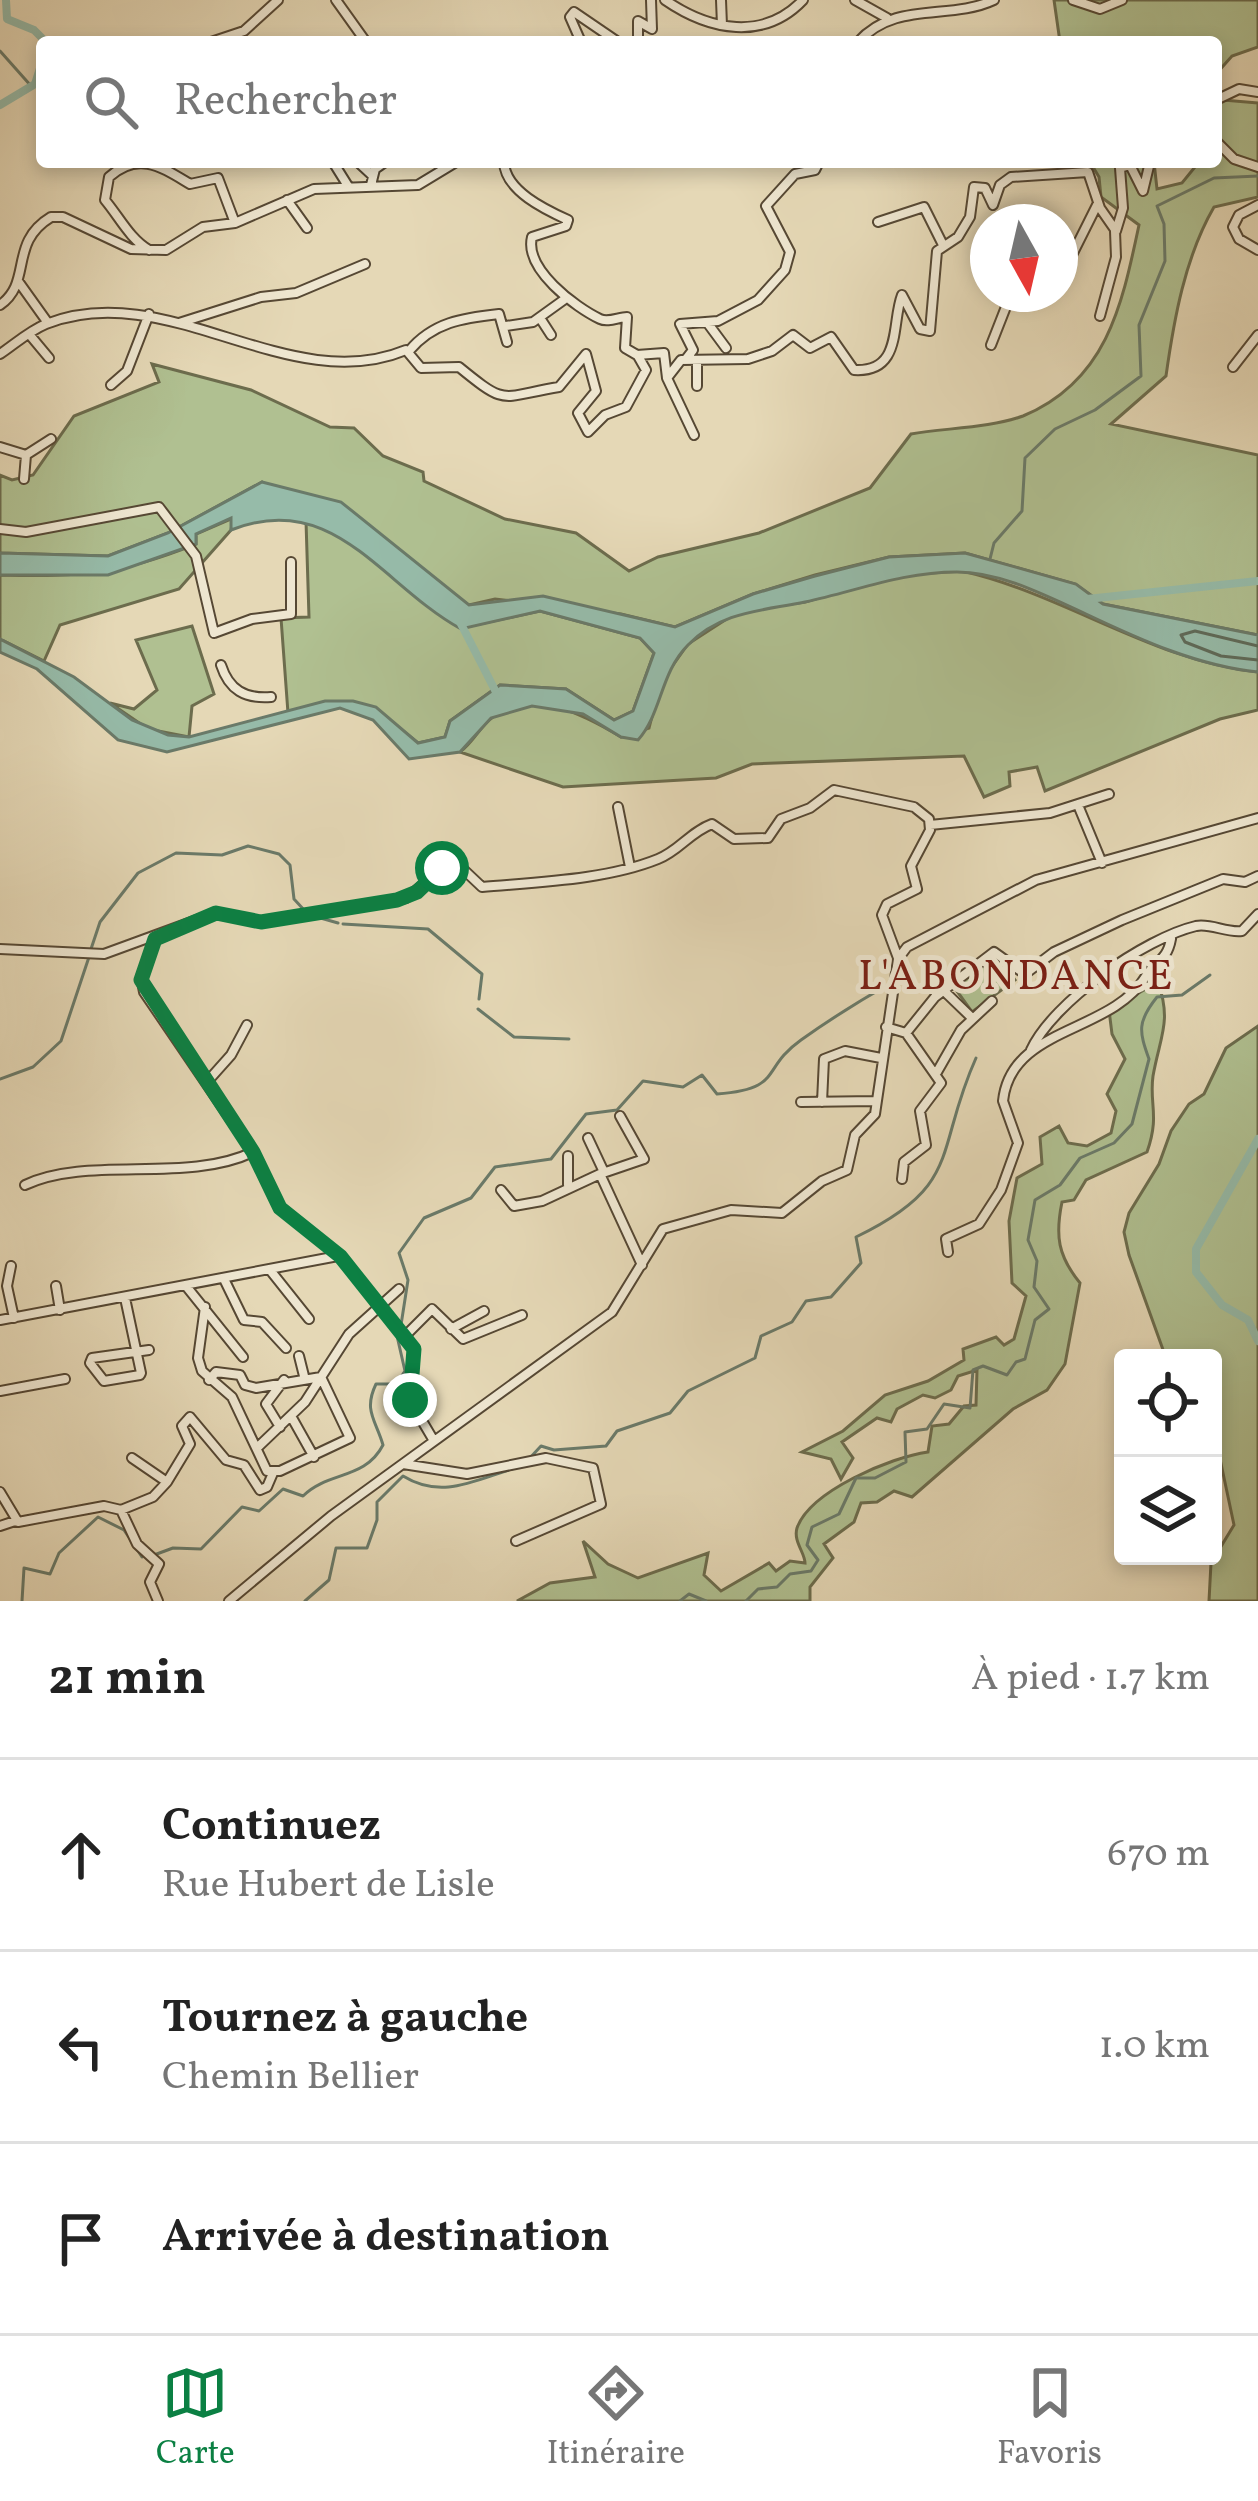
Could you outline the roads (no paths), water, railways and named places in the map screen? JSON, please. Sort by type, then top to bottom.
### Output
[{"type":"street","points":[[229,36],[244,31],[278,0]]},
{"type":"street","points":[[336,0],[362,36]]},
{"type":"street","points":[[571,0],[579,36]]},
{"type":"street","points":[[638,36],[638,21],[652,29],[651,0]]},
{"type":"street","points":[[665,0],[722,25],[762,28],[783,20],[803,0]]},
{"type":"street","points":[[721,0],[722,25]]},
{"type":"street","points":[[855,0],[886,18]]},
{"type":"street","points":[[865,36],[886,18],[926,4],[969,10],[994,0]]},
{"type":"street","points":[[1073,0],[1100,9],[1121,0]]},
{"type":"street","points":[[571,15],[608,36]]},
{"type":"street","points":[[1222,97],[1239,89],[1258,92]]},
{"type":"street","points":[[1222,147],[1234,159],[1258,167]]},
{"type":"street","points":[[120,168],[104,188],[105,200],[123,216],[132,239],[150,251]]},
{"type":"street","points":[[169,168],[190,184],[218,178],[235,223]]},
{"type":"street","points":[[337,168],[348,186]]},
{"type":"street","points":[[362,168],[371,180]]},
{"type":"street","points":[[371,180],[380,168]]},
{"type":"street","points":[[0,304],[12,296],[18,281],[26,238],[51,217],[63,217],[131,250],[175,248],[203,227],[235,223],[314,189],[371,180],[424,183],[447,168]]},
{"type":"street","points":[[409,351],[419,367],[460,367],[480,388],[501,397],[559,386],[576,361],[589,355],[589,380],[596,392],[578,410],[588,432],[628,404],[646,370],[626,348],[627,317],[603,320],[565,298],[530,250],[536,233],[566,226],[568,220],[541,209],[504,168]]},
{"type":"street","points":[[667,378],[693,350],[679,325],[709,324],[758,299],[788,266],[790,252],[766,206],[794,174],[815,168]]},
{"type":"street","points":[[1100,316],[1123,208],[1120,168]]},
{"type":"street","points":[[1131,168],[1144,191],[1149,168]]},
{"type":"street","points":[[696,364],[708,356],[752,358],[793,335],[810,348],[830,337],[854,370],[874,368],[892,349],[902,295],[920,329],[930,331],[937,251],[958,238],[970,218],[969,194],[978,185],[994,205],[1000,185],[1011,177],[1085,172],[1094,178],[1098,201],[1115,231]]},
{"type":"street","points":[[286,200],[307,228]]},
{"type":"street","points":[[1078,242],[1098,201]]},
{"type":"street","points":[[1258,205],[1234,221],[1239,239],[1258,250]]},
{"type":"street","points":[[878,222],[923,207],[943,244]]},
{"type":"street","points":[[178,323],[296,292],[364,264]]},
{"type":"street","points":[[18,281],[48,323]]},
{"type":"street","points":[[506,326],[540,318],[565,298]]},
{"type":"street","points":[[991,345],[1004,312]]},
{"type":"street","points":[[111,385],[127,371],[149,314]]},
{"type":"street","points":[[0,355],[48,323],[149,314],[289,355],[372,363],[409,351],[424,334],[452,319],[501,314],[508,342]]},
{"type":"street","points":[[540,318],[551,335]]},
{"type":"street","points":[[709,324],[726,348]]},
{"type":"street","points":[[29,334],[49,358]]},
{"type":"street","points":[[1233,367],[1258,335]]},
{"type":"street","points":[[637,355],[664,353],[667,378],[694,435]]},
{"type":"street","points":[[681,360],[701,369],[693,380],[697,386]]},
{"type":"street","points":[[33,437],[39,447]]},
{"type":"street","points":[[0,447],[26,455],[51,440]]},
{"type":"street","points":[[24,479],[26,455]]},
{"type":"street","points":[[0,529],[26,532],[159,507],[192,549],[214,633],[252,619],[291,614],[291,562]]},
{"type":"street","points":[[221,665],[227,682],[242,694],[271,697]]},
{"type":"street","points":[[0,949],[104,954],[216,913],[261,922],[406,898],[445,868],[464,870],[482,887],[630,867],[666,856],[712,824],[734,839],[768,838],[785,816],[810,808],[834,790],[920,809],[930,825]]},
{"type":"street","points":[[930,825],[1078,805],[1108,794]]},
{"type":"street","points":[[1078,805],[1102,863]]},
{"type":"street","points":[[618,806],[630,867]]},
{"type":"street","points":[[229,1601],[289,1548],[612,1312],[655,1238],[668,1226],[731,1210],[764,1216],[794,1208],[818,1184],[847,1170],[855,1135],[873,1121],[898,959],[914,943],[1036,880],[1258,818]]},
{"type":"street","points":[[898,959],[882,927],[883,910],[916,891],[911,865],[930,825]]},
{"type":"street","points":[[906,1033],[943,989],[994,952],[1004,955],[1019,978],[1064,946],[1168,900],[1223,879],[1245,882],[1258,876]]},
{"type":"street","points":[[1030,1051],[1044,1026],[1076,993],[1171,939],[1201,926],[1242,931],[1258,914]]},
{"type":"street","points":[[155,939],[142,987],[253,1152],[280,1208],[340,1256],[416,1354],[408,1396],[434,1441]]},
{"type":"street","points":[[948,1252],[946,1239],[991,1211],[1018,1149],[1016,1129],[1003,1101],[1016,1067],[1048,1037],[1083,1028],[1136,994],[1150,971],[1166,959],[1171,939]]},
{"type":"street","points":[[943,989],[971,1017]]},
{"type":"street","points":[[937,1072],[971,1017],[992,1000]]},
{"type":"street","points":[[206,1083],[231,1055],[247,1025]]},
{"type":"street","points":[[886,1027],[906,1033],[937,1072],[940,1090],[920,1111],[926,1145],[904,1162],[902,1179]]},
{"type":"street","points":[[822,1102],[824,1059],[845,1051],[881,1058]]},
{"type":"street","points":[[801,1102],[876,1101]]},
{"type":"street","points":[[501,1190],[514,1206],[542,1201],[568,1185],[644,1159],[620,1117]]},
{"type":"street","points":[[588,1138],[642,1265]]},
{"type":"street","points":[[25,1185],[58,1172],[133,1172],[253,1152]]},
{"type":"street","points":[[568,1156],[568,1185]]},
{"type":"street","points":[[960,1233],[964,1250]]},
{"type":"street","points":[[0,1320],[340,1256]]},
{"type":"street","points":[[11,1266],[7,1286],[14,1318]]},
{"type":"street","points":[[270,1270],[309,1319]]},
{"type":"street","points":[[224,1278],[242,1318],[262,1322],[286,1348]]},
{"type":"street","points":[[56,1286],[59,1310]]},
{"type":"street","points":[[186,1286],[244,1357]]},
{"type":"street","points":[[259,1446],[291,1416],[349,1334],[398,1288]]},
{"type":"street","points":[[125,1298],[136,1351],[138,1376],[104,1381],[89,1361],[92,1358],[136,1351],[149,1350]]},
{"type":"street","points":[[205,1307],[198,1358],[209,1380],[232,1396],[267,1471],[273,1473],[345,1445],[351,1435],[321,1377]]},
{"type":"street","points":[[404,1337],[432,1310],[463,1339],[522,1315]]},
{"type":"street","points":[[451,1329],[484,1312]]},
{"type":"street","points":[[299,1356],[304,1376]]},
{"type":"street","points":[[209,1380],[216,1372],[240,1375],[245,1385],[256,1388],[284,1379],[321,1377]]},
{"type":"street","points":[[0,1391],[65,1379]]},
{"type":"street","points":[[280,1427],[266,1404],[284,1379]]},
{"type":"street","points":[[291,1416],[314,1456]]},
{"type":"street","points":[[0,1526],[104,1506],[121,1510],[153,1497],[187,1453],[190,1438],[182,1423],[190,1417],[226,1460],[244,1465],[260,1490],[267,1487],[273,1473]]},
{"type":"street","points":[[132,1458],[166,1482]]},
{"type":"street","points":[[403,1464],[467,1474],[543,1458],[584,1463],[594,1471],[601,1504],[516,1540]]},
{"type":"street","points":[[0,1492],[15,1521]]},
{"type":"street","points":[[572,1501],[577,1514]]},
{"type":"street","points":[[121,1510],[137,1544],[159,1564],[150,1582],[158,1601]]},
{"type":"water","points":[[262,482],[341,502],[469,605],[543,596],[675,627],[753,594],[889,557],[965,553],[1076,584],[1103,604],[1258,635],[1258,672],[1170,650],[1007,581],[974,573],[937,573],[743,614],[714,625],[679,656],[638,740],[621,737],[583,714],[532,706],[491,718],[460,752],[409,759],[373,720],[340,708],[167,752],[118,740],[37,669],[0,652],[0,639],[74,677],[132,720],[168,735],[189,737],[325,701],[353,701],[376,707],[418,743],[445,737],[450,721],[500,685],[566,689],[614,720],[633,711],[654,653],[640,638],[540,611],[461,629],[355,548],[299,522],[267,521],[231,530],[231,518],[196,534],[196,544],[108,575],[0,575],[0,553],[108,556],[168,533]]},
{"type":"waterway","points":[[6,0],[7,19],[40,36]]},
{"type":"waterway","points":[[0,51],[32,87]]},
{"type":"waterway","points":[[0,105],[36,81]]},
{"type":"waterway","points":[[990,559],[994,543],[1022,511],[1025,458],[1055,429],[1095,410],[1141,376],[1139,325],[1165,261],[1164,224],[1157,206],[1214,178],[1258,176]]},
{"type":"waterway","points":[[1087,599],[1258,581]]},
{"type":"waterway","points":[[461,624],[498,696]]},
{"type":"waterway","points":[[91,949],[100,922],[138,873],[176,853],[222,855],[248,846],[279,854],[290,865],[294,899],[305,911]]},
{"type":"waterway","points":[[317,917],[338,923]]},
{"type":"waterway","points":[[343,924],[428,929],[482,974],[479,999]]},
{"type":"waterway","points":[[0,1079],[33,1067],[61,1041],[89,957]]},
{"type":"waterway","points":[[746,1601],[758,1589],[777,1587],[790,1574],[811,1571],[818,1560],[807,1545],[812,1527],[839,1514],[856,1478],[875,1478],[906,1462],[905,1432],[927,1429],[944,1404],[970,1408],[973,1370],[983,1366],[1007,1375],[1016,1362],[1025,1359],[1035,1320],[1049,1309],[1034,1287],[1037,1261],[1028,1240],[1035,1200],[1060,1185],[1080,1158],[1114,1143],[1132,1124],[1149,1059],[1142,1034],[1146,1013],[1157,997],[1182,995],[1210,975]]},
{"type":"waterway","points":[[401,1325],[408,1280],[399,1253],[424,1218],[471,1198],[495,1167],[551,1159],[586,1114],[617,1110],[643,1081],[683,1087],[702,1075],[717,1094],[753,1088],[801,1040],[891,983]]},
{"type":"waterway","points":[[478,1009],[514,1037],[569,1039]]},
{"type":"waterway","points":[[528,1460],[541,1446],[554,1450],[606,1446],[617,1431],[670,1413],[688,1391],[755,1358],[761,1336],[792,1322],[806,1301],[831,1297],[861,1263],[856,1237],[890,1218],[930,1182],[941,1163],[976,1058]]},
{"type":"waterway","points":[[1258,1139],[1196,1249],[1196,1272],[1222,1305],[1248,1320],[1258,1341]]},
{"type":"waterway","points":[[154,1555],[173,1548],[201,1549],[242,1507],[259,1511],[283,1489],[303,1496],[375,1456],[383,1445],[372,1415],[376,1384],[396,1384],[405,1371],[397,1336]]},
{"type":"waterway","points":[[305,1601],[329,1580],[336,1548],[367,1548],[377,1520],[377,1502],[403,1476],[445,1487],[515,1468]]},
{"type":"waterway","points":[[22,1601],[24,1568],[50,1574],[59,1553],[98,1517],[124,1530],[142,1557]]},
{"type":"waterway","points":[[680,1601],[689,1594],[706,1601]]},
{"type":"district","name":"L'ABONDANCE","points":[[1017,978]]}]
